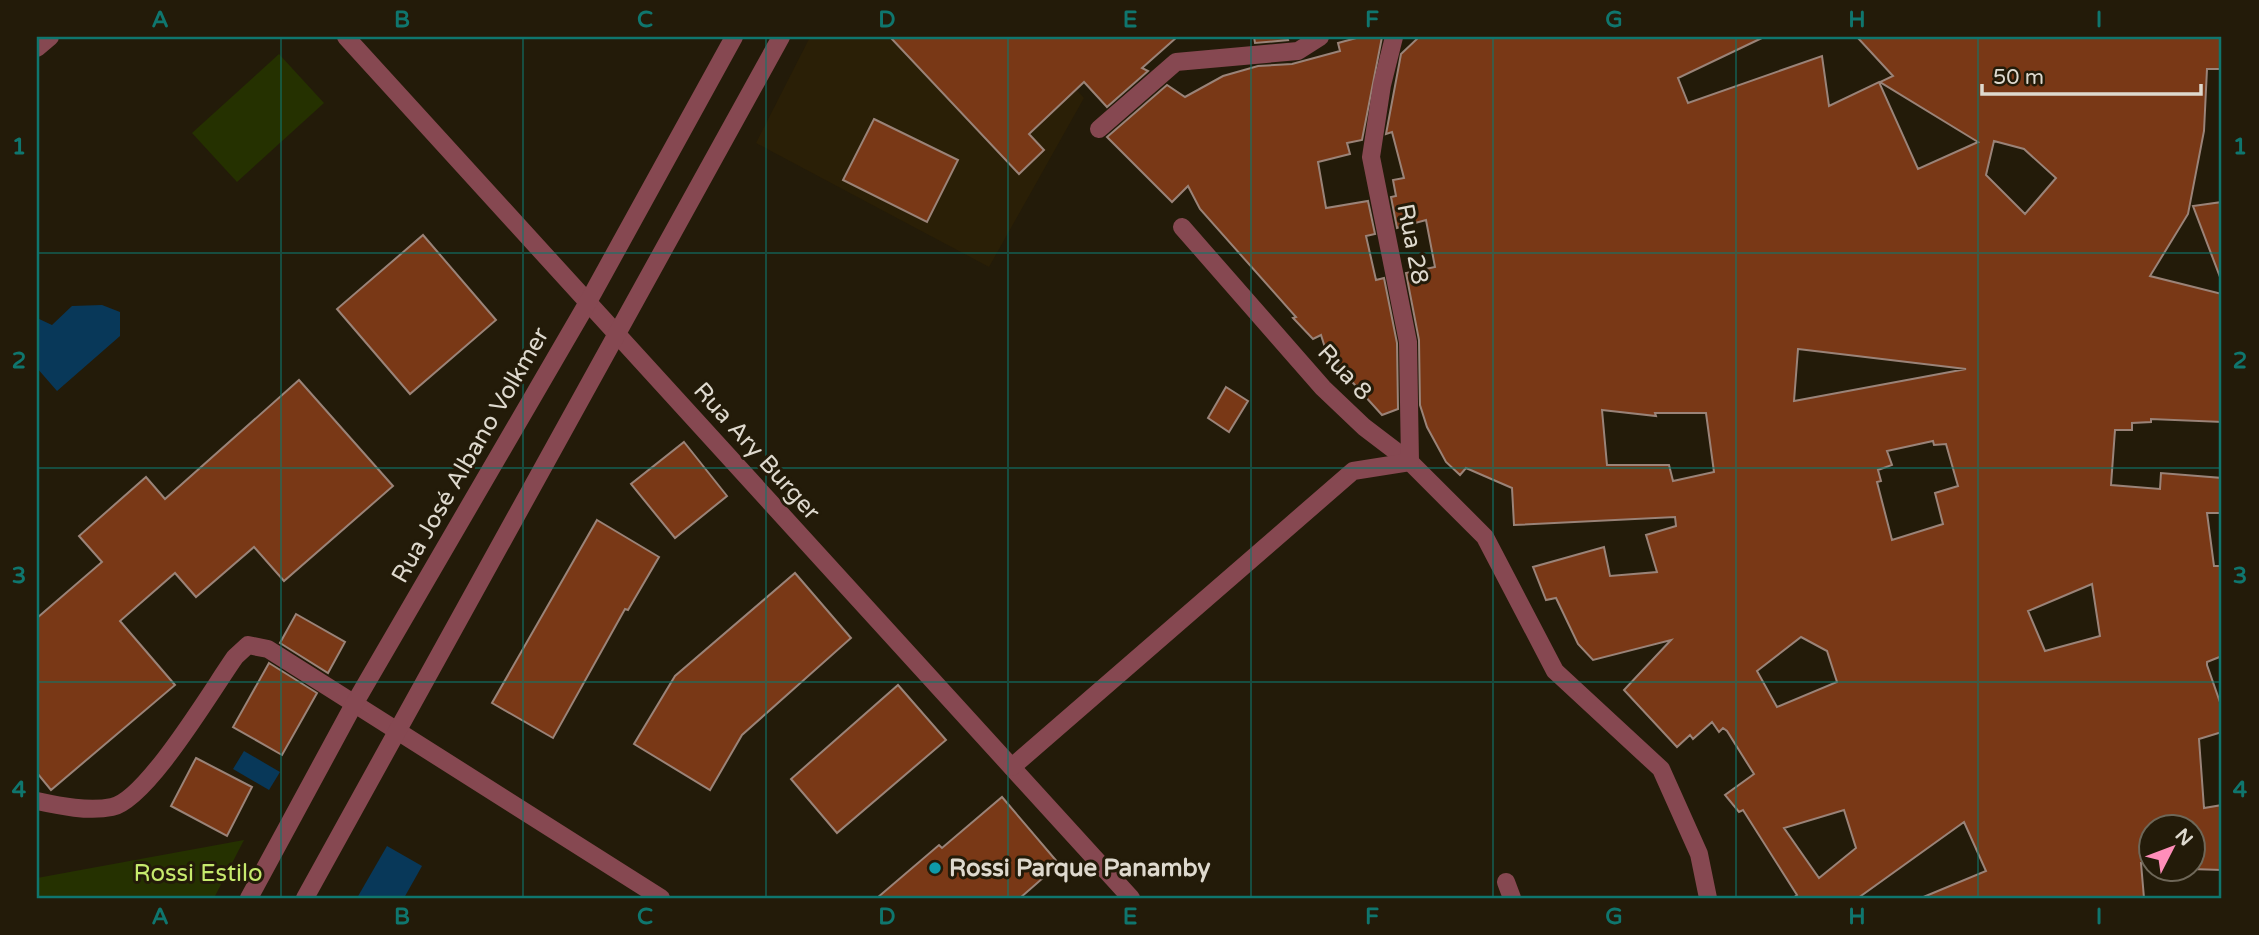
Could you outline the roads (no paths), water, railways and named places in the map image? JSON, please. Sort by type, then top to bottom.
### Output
[{"type":"street","points":[[37,48],[50,37]]},
{"type":"street","name":"Rua Ary Burger","points":[[346,37],[1131,898]]},
{"type":"street","name":"Rua José Albano Volkmer","points":[[249,898],[353,706],[588,302],[734,37]]},
{"type":"street","points":[[306,898],[781,37]]},
{"type":"street","points":[[1100,129],[1176,62],[1298,51],[1320,37]]},
{"type":"street","name":"Rua 28","points":[[1394,37],[1382,85],[1371,157],[1408,342],[1410,462]]},
{"type":"street","name":"Rua 8","points":[[1182,227],[1323,388],[1364,427],[1410,462],[1485,537],[1555,671],[1661,769],[1699,854],[1708,898]]},
{"type":"street","points":[[1012,767],[1353,471],[1410,462]]},
{"type":"street","points":[[37,801],[62,807],[114,807],[151,778],[235,657],[248,645],[268,649],[353,706],[399,732],[661,898]]},
{"type":"water","points":[[102,305],[120,312],[120,336],[57,391],[37,368],[37,318],[52,325],[72,306]]},
{"type":"water","points":[[244,751],[280,772],[269,790],[233,769]]},
{"type":"water","points":[[387,846],[422,866],[404,898],[357,898]]},
{"type":"place","name":"Rossi Parque Panamby","points":[[935,868]]},
{"type":"park label","name":"Rossi Estilo","points":[[198,873]]}]
